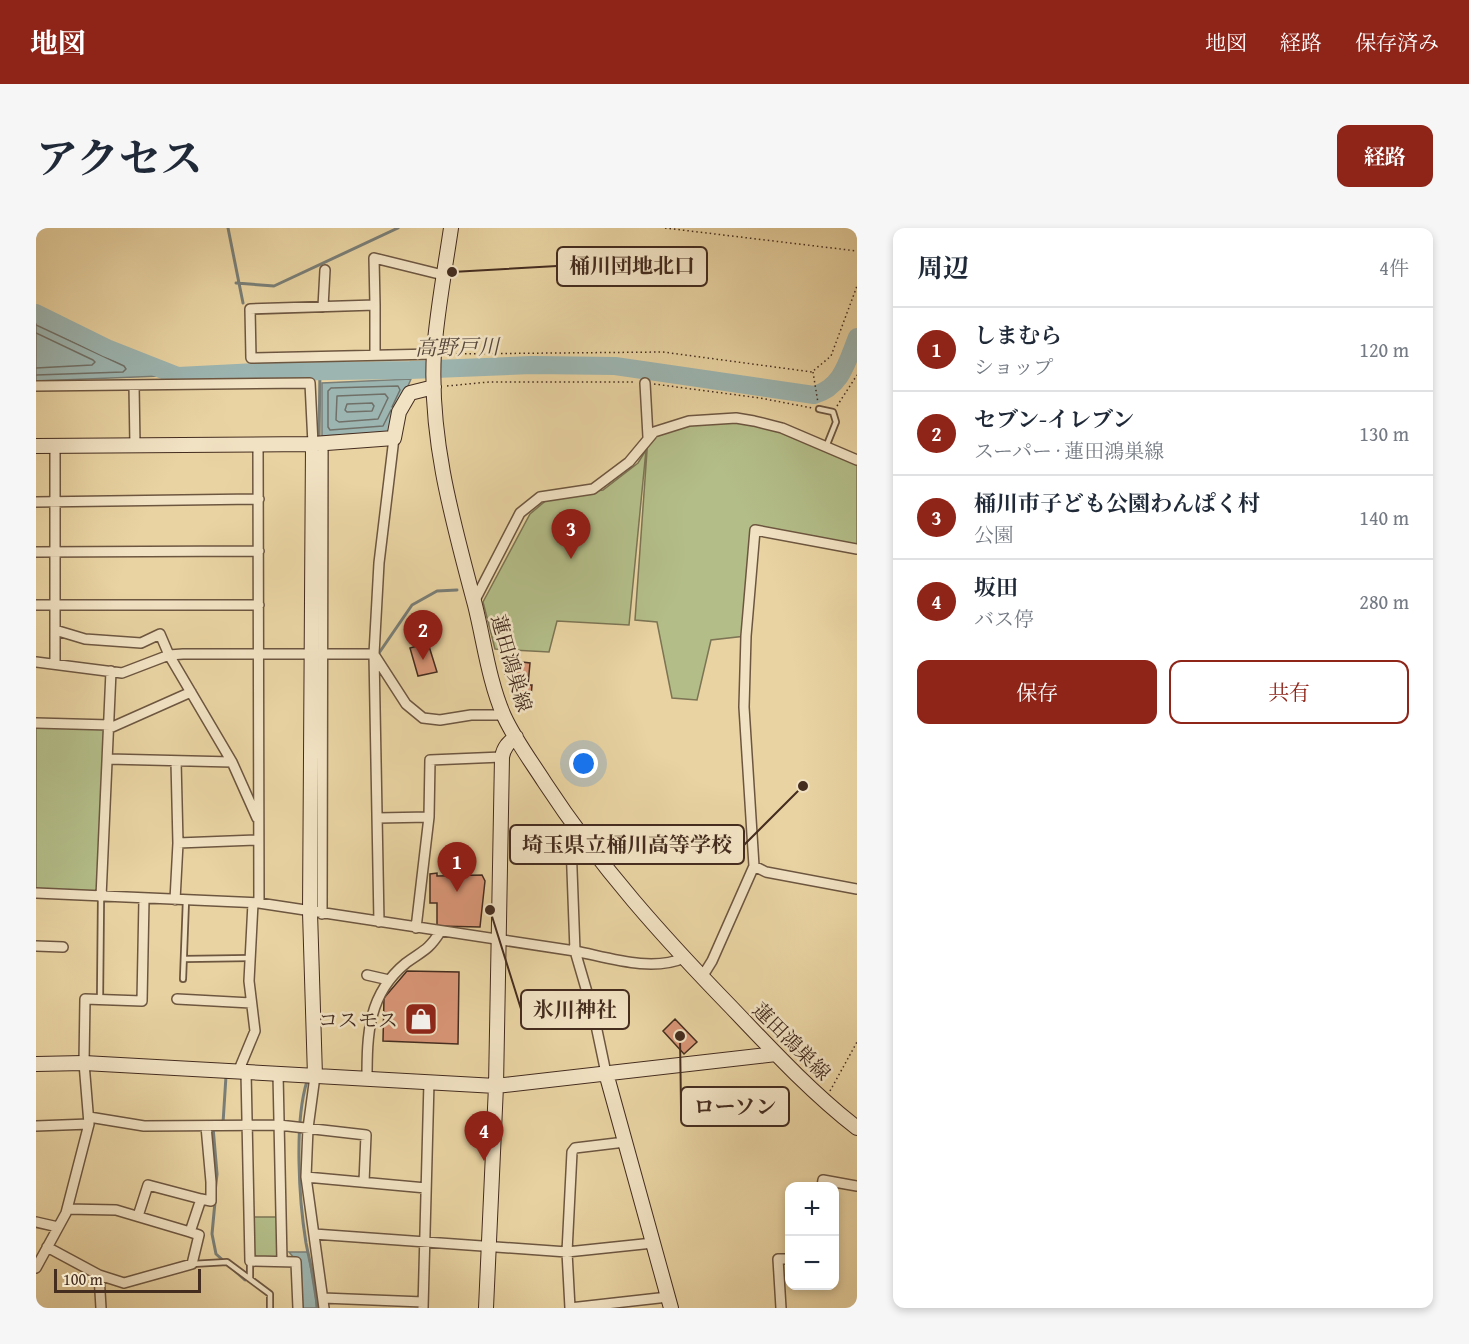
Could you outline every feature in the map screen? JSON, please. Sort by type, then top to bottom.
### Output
[{"type":"street","name":"蓮田鴻巣線","points":[[451,228],[434,354],[435,419],[444,478],[492,679],[504,715],[578,831],[616,881],[684,958],[776,1054],[824,1101],[857,1128]]},
{"type":"street","points":[[375,355],[374,258],[443,275]]},
{"type":"street","points":[[323,307],[325,270]]},
{"type":"street","points":[[375,305],[250,309],[251,358],[434,354]]},
{"type":"street","points":[[36,386],[310,383],[318,443],[318,654],[315,1076],[308,1128],[306,1177],[323,1303],[423,1305],[429,1082]]},
{"type":"street","points":[[645,383],[648,437]]},
{"type":"street","points":[[134,385],[135,446]]},
{"type":"street","points":[[379,922],[374,654],[379,563],[399,412],[410,393],[434,387]]},
{"type":"street","points":[[474,602],[520,513],[540,497],[593,489],[628,462],[654,432],[690,421],[736,418],[782,428],[857,460]]},
{"type":"street","points":[[36,446],[318,443],[394,438]]},
{"type":"street","points":[[258,444],[260,654],[258,840],[256,903],[249,981],[255,1031],[242,1072],[249,1126],[250,1261],[296,1262],[298,1308]]},
{"type":"street","points":[[55,446],[55,664]]},
{"type":"street","points":[[36,502],[259,499]]},
{"type":"street","points":[[702,977],[719,946],[754,866],[744,707],[746,636],[754,530],[857,549]]},
{"type":"street","points":[[36,552],[259,550]]},
{"type":"street","points":[[36,605],[259,605]]},
{"type":"street","points":[[55,630],[85,639],[141,644],[160,634],[169,655],[232,762],[258,820]]},
{"type":"street","points":[[36,662],[122,673],[169,655],[374,654]]},
{"type":"street","points":[[374,654],[406,704],[423,718],[440,720],[471,715],[504,715]]},
{"type":"street","points":[[101,897],[111,671]]},
{"type":"street","points":[[36,723],[110,726],[191,692]]},
{"type":"street","points":[[486,1308],[495,1086],[502,757],[504,749],[516,737]]},
{"type":"street","points":[[416,928],[429,817],[430,760],[502,757]]},
{"type":"street","points":[[108,759],[232,762]]},
{"type":"street","points":[[175,900],[178,843],[176,761]]},
{"type":"street","points":[[378,818],[429,817]]},
{"type":"street","points":[[578,831],[571,843],[576,951],[594,1016],[606,1073],[670,1303],[570,1308],[567,1252],[572,1152],[574,1148],[625,1142]]},
{"type":"street","points":[[178,843],[258,840]]},
{"type":"street","points":[[754,866],[777,874],[857,889]]},
{"type":"street","points":[[36,893],[256,903],[654,964],[684,958]]},
{"type":"street","points":[[36,1268],[67,1209],[89,1120],[84,1063],[85,999],[142,1001],[144,899]]},
{"type":"street","points":[[367,1079],[367,1040],[371,1016],[389,980],[406,963],[427,950],[440,932]]},
{"type":"street","points":[[36,946],[63,947]]},
{"type":"street","points":[[367,975],[389,980]]},
{"type":"street","points":[[177,999],[252,1003]]},
{"type":"street","points":[[36,1064],[84,1063],[495,1086],[776,1054]]},
{"type":"street","points":[[278,1074],[282,1261]]},
{"type":"street","points":[[36,1126],[89,1120],[144,1126],[279,1125],[366,1135],[364,1182]]},
{"type":"street","points":[[138,1216],[148,1185],[211,1201],[206,1126]]},
{"type":"street","points":[[306,1177],[426,1188]]},
{"type":"street","points":[[839,1183],[857,1186]]},
{"type":"street","points":[[190,1232],[201,1199]]},
{"type":"street","points":[[47,1247],[99,1275],[124,1283],[192,1264],[199,1234],[116,1210],[67,1209]]},
{"type":"street","points":[[36,1222],[58,1227]]},
{"type":"street","points":[[314,1234],[567,1252],[653,1243]]},
{"type":"street","points":[[781,1308],[778,1259],[785,1259]]},
{"type":"street","points":[[99,1275],[101,1308]]},
{"type":"lane","points":[[819,409],[833,412],[836,422],[826,447]]},
{"type":"lane","points":[[100,1000],[101,897]]},
{"type":"lane","points":[[183,979],[186,900]]},
{"type":"lane","points":[[184,958],[251,958]]},
{"type":"lane","points":[[250,1261],[250,1280]]},
{"type":"lane","points":[[192,1264],[227,1262],[270,1294],[270,1308]]},
{"type":"path","points":[[665,228],[857,251]]},
{"type":"path","points":[[434,354],[663,352],[812,372],[831,356],[857,286]]},
{"type":"path","points":[[434,387],[489,382],[621,381],[760,398],[819,409],[812,372]]},
{"type":"path","points":[[833,412],[857,375]]},
{"type":"path","points":[[824,1101],[857,1042]]},
{"type":"green space","points":[[765,419],[857,460],[857,549],[755,531],[746,636],[711,640],[697,700],[672,698],[657,622],[635,620],[648,437],[689,421]]},
{"type":"green space","points":[[646,450],[629,625],[557,621],[549,652],[495,649],[483,602],[530,514],[549,498],[603,490],[638,463]]},
{"type":"green space","points":[[36,723],[110,725],[101,897],[36,890]]},
{"type":"green space","points":[[254,1217],[277,1217],[279,1254],[276,1257],[259,1258],[254,1255]]},
{"type":"water","points":[[36,318],[161,376],[36,381]]},
{"type":"water","points":[[411,379],[388,432],[322,436],[322,383]]},
{"type":"water","points":[[289,1252],[308,1252],[317,1308],[303,1308],[300,1265]]},
{"type":"building","points":[[428,643],[437,672],[418,676],[410,648]]},
{"type":"building","points":[[506,660],[530,663],[528,685],[532,685],[531,697],[527,696],[526,708],[515,707],[516,675],[505,674]]},
{"type":"building","points":[[437,873],[437,876],[482,875],[485,881],[480,927],[437,926],[437,903],[430,903],[430,874]]},
{"type":"building","name":"コスモス","points":[[407,971],[459,972],[458,1044],[383,1041],[384,998]]},
{"type":"building","points":[[675,1019],[697,1042],[684,1054],[663,1031]]},
{"type":"waterway","points":[[228,228],[243,303]]},
{"type":"waterway","points":[[236,283],[274,286],[398,228]]},
{"type":"waterway","name":"高野戸川","points":[[36,313],[107,348],[178,376],[532,365],[615,366],[814,395],[837,380],[857,337]]},
{"type":"waterway","points":[[319,440],[320,371]]},
{"type":"waterway","points":[[375,655],[379,653],[412,605],[437,591],[457,590]]},
{"type":"waterway","points":[[223,1123],[226,1076]]},
{"type":"waterway","points":[[307,1081],[300,1118],[299,1162],[306,1243],[315,1284],[317,1308]]},
{"type":"waterway","points":[[213,1127],[217,1174],[215,1192]]},
{"type":"waterway","points":[[215,1202],[212,1234],[216,1254],[245,1280]]},
{"type":"place","name":"桶川団地北口","points":[[452,272]]},
{"type":"place","name":"桶川市子ども公園わんぱく村","points":[[571,559]]},
{"type":"place","name":"セブン-イレブン","points":[[423,660]]},
{"type":"place","name":"埼玉県立桶川高等学校","points":[[803,786]]},
{"type":"place","name":"しまむら","points":[[457,892]]},
{"type":"place","name":"氷川神社","points":[[490,910]]},
{"type":"place","name":"コスモス","points":[[421,1019]]},
{"type":"place","name":"ローソン","points":[[680,1036]]},
{"type":"place","name":"坂田","points":[[484,1161]]}]
